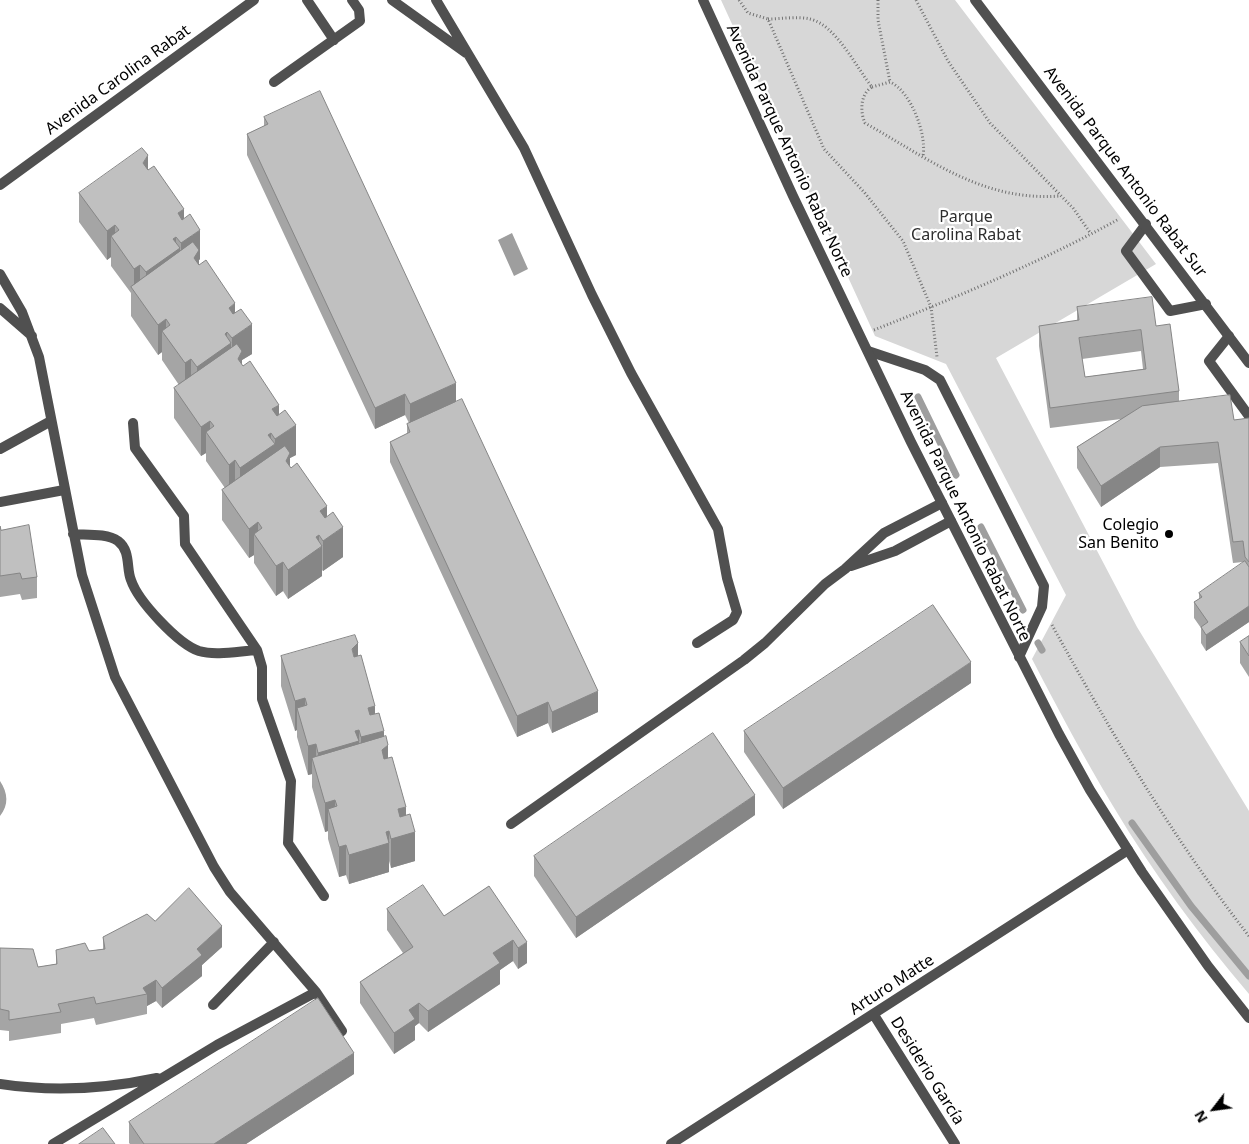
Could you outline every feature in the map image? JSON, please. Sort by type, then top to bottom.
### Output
[{"type":"street","name":"Avenida Carolina Rabat","points":[[0,185],[254,0]]},
{"type":"street","points":[[307,0],[334,40]]},
{"type":"street","points":[[274,82],[360,21],[359,10],[352,0]]},
{"type":"street","points":[[392,0],[471,56]]},
{"type":"street","points":[[436,0],[524,148],[592,295],[631,373],[718,529],[727,578],[737,612],[733,620],[697,643]]},
{"type":"street","name":"Avenida Parque Antonio Rabat Norte","points":[[702,0],[789,188],[942,504],[1019,657],[1090,790],[1128,850],[1208,966],[1249,1018]]},
{"type":"street","name":"Avenida Parque Antonio Rabat Sur","points":[[975,0],[1146,224],[1249,363]]},
{"type":"street","points":[[1146,224],[1126,251],[1170,311],[1206,304]]},
{"type":"street","points":[[0,274],[22,312],[39,357],[82,575],[115,678],[214,867],[230,892],[316,992],[342,1031]]},
{"type":"street","points":[[0,308],[32,336]]},
{"type":"street","points":[[1229,336],[1209,361],[1249,416]]},
{"type":"street","points":[[868,351],[925,370],[940,380],[1044,586],[1042,607],[1019,657]]},
{"type":"street","points":[[0,449],[51,421]]},
{"type":"street","points":[[133,423],[135,448],[184,516],[185,544],[257,650],[262,667],[262,699],[291,780],[288,843],[324,896]]},
{"type":"street","points":[[0,502],[64,490]]},
{"type":"street","points":[[511,824],[744,660],[825,584],[846,568],[884,533],[942,504]]},
{"type":"street","points":[[846,568],[895,550],[951,521]]},
{"type":"street","points":[[73,534],[103,536],[118,541],[128,555],[130,580],[143,601],[186,646],[201,652],[257,650]]},
{"type":"street","name":"Arturo Matte","points":[[671,1144],[1128,850]]},
{"type":"street","points":[[213,1004],[274,942]]},
{"type":"street","points":[[53,1144],[217,1045],[316,992]]},
{"type":"street","name":"Desiderio García","points":[[874,1015],[955,1144]]},
{"type":"street","points":[[0,1084],[56,1090],[93,1088],[165,1076]]},
{"type":"path","points":[[739,0],[748,13],[768,20],[809,19],[820,23],[841,43],[872,87]]},
{"type":"path","points":[[878,0],[878,20],[890,82]]},
{"type":"path","points":[[916,0],[948,61],[990,123],[1073,208],[1091,234]]},
{"type":"path","points":[[768,20],[824,149],[896,231],[902,241],[931,307],[940,380]]},
{"type":"path","points":[[923,156],[925,145],[917,121],[900,86],[890,82],[867,90],[863,97],[862,116],[865,123],[952,174],[991,190],[1039,198],[1060,196]]},
{"type":"path","points":[[860,335],[931,307],[1091,234],[1135,210]]},
{"type":"path","points":[[1042,607],[1096,704],[1154,800],[1207,880],[1249,936]]},
{"type":"green space","name":"Parque Carolina Rabat","points":[[721,0],[955,0],[1156,264],[996,358],[1137,627],[1249,811],[1249,994],[1212,949],[1160,879],[1128,831],[1081,752],[1032,659],[1066,595],[946,364],[875,336]]},
{"type":"shaded area","points":[[512,233],[528,269],[514,276],[498,240]]},
{"type":"shaded area","points":[[0,781],[5,790],[6,803],[0,816]]},
{"type":"building","points":[[320,91],[456,383],[410,404],[405,394],[375,408],[247,134],[268,124],[264,117]]},
{"type":"building","points":[[142,148],[148,155],[143,163],[148,170],[154,166],[184,209],[178,213],[182,220],[190,214],[200,230],[181,243],[176,237],[173,239],[180,248],[146,272],[140,265],[134,269],[111,236],[119,230],[115,225],[107,231],[79,193]]},
{"type":"building","points":[[193,242],[199,250],[194,258],[199,265],[206,260],[235,303],[229,308],[233,314],[241,309],[252,324],[232,338],[227,332],[225,334],[231,343],[197,367],[191,359],[185,363],[162,331],[170,325],[166,319],[158,325],[131,287]]},
{"type":"building","points":[[1152,297],[1156,326],[1170,324],[1179,391],[1050,408],[1039,326],[1079,320],[1077,307]],"holes":[[[1141,330],[1146,369],[1085,377],[1079,338]]]},
{"type":"building","points":[[237,344],[242,351],[238,359],[243,366],[250,361],[279,405],[272,409],[277,416],[285,410],[296,425],[275,439],[271,433],[268,435],[275,444],[240,468],[235,460],[229,465],[206,432],[214,426],[210,421],[201,427],[174,388]]},
{"type":"building","points":[[1230,395],[1234,420],[1249,418],[1249,562],[1245,557],[1243,541],[1233,542],[1218,442],[1160,447],[1101,486],[1077,447],[1142,406]]},
{"type":"building","points":[[462,399],[598,691],[552,712],[548,702],[517,716],[390,442],[410,432],[407,424]]},
{"type":"building","points":[[285,446],[290,453],[286,461],[291,468],[297,463],[327,506],[320,511],[325,518],[333,512],[343,527],[323,541],[319,535],[316,537],[322,546],[288,570],[283,562],[276,566],[254,534],[262,528],[258,522],[249,529],[222,490]]},
{"type":"building","points":[[29,525],[37,577],[22,579],[20,573],[0,576],[0,526],[1,530]]},
{"type":"building","points":[[1245,561],[1249,567],[1249,606],[1206,635],[1201,627],[1208,622],[1194,602],[1202,597],[1199,593]]},
{"type":"building","points":[[933,605],[971,662],[783,788],[744,731]]},
{"type":"building","points":[[355,635],[358,643],[352,649],[354,657],[361,655],[375,706],[368,708],[370,715],[379,713],[384,731],[361,737],[359,730],[355,731],[359,741],[318,753],[316,744],[308,746],[297,708],[307,705],[305,698],[295,701],[281,656]]},
{"type":"building","points":[[1249,636],[1249,656],[1240,642]]},
{"type":"building","points":[[713,733],[755,795],[576,917],[534,856]]},
{"type":"building","points":[[386,736],[388,745],[382,750],[384,759],[392,757],[406,807],[398,809],[400,817],[410,814],[415,832],[391,839],[389,831],[386,832],[389,843],[349,855],[346,845],[339,847],[328,809],[337,806],[335,800],[325,803],[312,758]]},
{"type":"building","points":[[423,885],[444,916],[489,886],[527,942],[518,948],[513,940],[493,953],[500,963],[428,1011],[419,1003],[409,1010],[415,1019],[394,1033],[360,982],[413,947],[387,909]]},
{"type":"building","points":[[189,888],[222,926],[197,949],[202,955],[162,988],[156,980],[143,988],[147,994],[96,1004],[94,997],[58,1004],[61,1012],[9,1020],[9,1011],[0,1009],[0,948],[33,949],[38,967],[57,964],[56,950],[85,943],[89,951],[105,949],[103,937],[147,914],[155,921]]},
{"type":"building","points":[[318,998],[354,1053],[214,1144],[144,1144],[129,1122]]},
{"type":"building","points":[[103,1128],[115,1144],[79,1144]]},
{"type":"waterway","points":[[918,397],[956,475]]},
{"type":"waterway","points":[[981,527],[1023,610]]},
{"type":"waterway","points":[[1038,643],[1042,650]]},
{"type":"waterway","points":[[1132,823],[1191,906],[1249,976]]},
{"type":"place","name":"Colegio San Benito","points":[[1169,534]]}]
